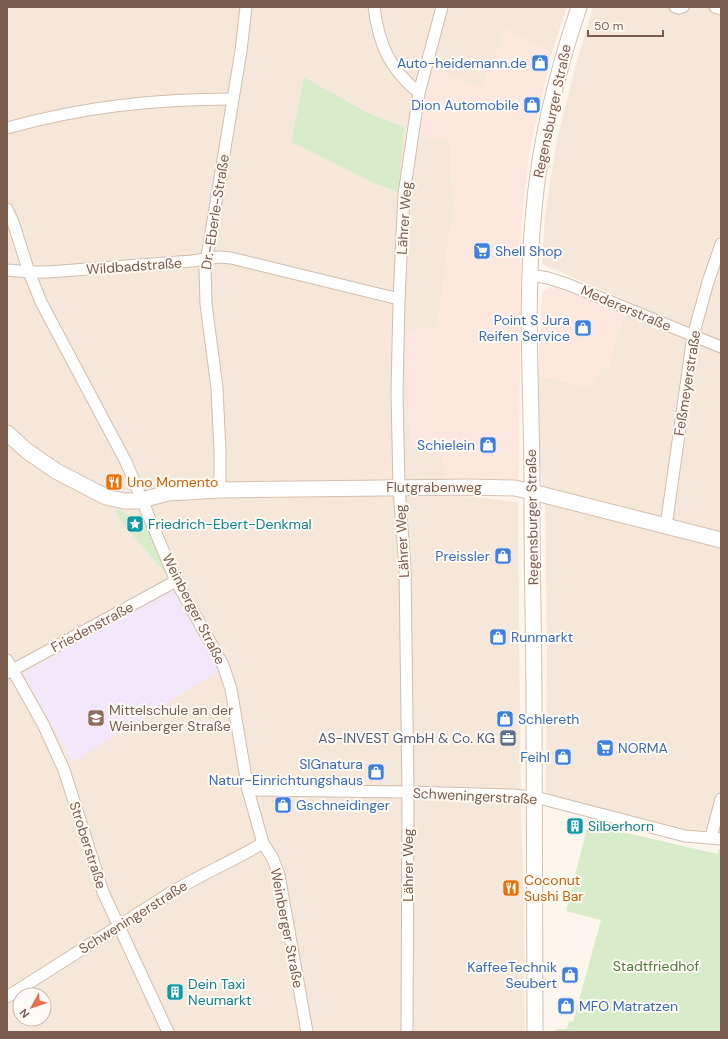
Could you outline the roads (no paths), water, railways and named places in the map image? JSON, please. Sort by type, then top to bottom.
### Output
[{"type":"main road","name":"Regensburger Straße","points":[[535,1032],[535,797],[530,275],[534,204],[542,145],[561,66],[579,7]]},
{"type":"main road","name":"Flutgrabenweg","points":[[7,433],[42,462],[56,471],[114,500],[130,502],[168,493],[220,490],[515,488],[721,540]]},
{"type":"street","name":"Dr.-Eberle-Straße","points":[[220,490],[218,388],[206,304],[204,269],[211,235],[241,51],[246,7]]},
{"type":"street","points":[[374,7],[376,27],[383,47],[393,66],[406,82],[419,93]]},
{"type":"street","name":"Lährer Weg","points":[[407,1032],[408,792],[405,568],[399,488],[397,392],[399,299],[404,194],[419,93],[442,7]]},
{"type":"street","points":[[676,7],[683,7]]},
{"type":"street","points":[[715,7],[721,9]]},
{"type":"street","points":[[7,128],[62,114],[98,107],[190,99],[232,99]]},
{"type":"street","name":"Weinberger Straße","points":[[7,209],[41,302],[126,462],[176,582],[217,653],[227,675],[234,700],[248,790],[263,843],[273,859],[279,875],[307,1032]]},
{"type":"street","name":"Feßmeyerstraße","points":[[666,526],[693,336],[708,282],[721,244]]},
{"type":"street","name":"Wildbadstraße","points":[[7,270],[48,272],[192,261],[219,257],[239,259],[399,299]]},
{"type":"street","name":"Medererstraße","points":[[530,275],[548,278],[567,284],[721,347]]},
{"type":"street","name":"Friedenstraße","points":[[10,671],[176,582]]},
{"type":"street","name":"Stroberstraße","points":[[7,660],[10,671],[43,724],[64,770],[103,892],[168,1032]]},
{"type":"street","name":"Schweningerstraße","points":[[248,790],[408,792],[535,797],[685,836],[694,838],[716,838]]},
{"type":"street","points":[[716,838],[721,800]]},
{"type":"street","name":"Schweningerstraße","points":[[7,997],[189,882],[240,857],[263,843]]},
{"type":"place","name":"Auto-heidemann.de","points":[[540,63]]},
{"type":"place","name":"Dion Automobile","points":[[532,105]]},
{"type":"place","name":"Shell Shop","points":[[482,251]]},
{"type":"place","name":"Point S Jura Reifen Service","points":[[583,328]]},
{"type":"place","name":"Schielein","points":[[488,445]]},
{"type":"place","name":"Uno Momento","points":[[114,482]]},
{"type":"place","name":"Friedrich-Ebert-Denkmal","points":[[135,524]]},
{"type":"place","name":"Preissler","points":[[503,556]]},
{"type":"place","name":"Runmarkt","points":[[498,637]]},
{"type":"place","name":"Mittelschule an der Weinberger Straße","points":[[96,718]]},
{"type":"place","name":"Schlereth","points":[[505,719]]},
{"type":"place","name":"AS-INVEST GmbH & Co. KG","points":[[508,738]]},
{"type":"place","name":"NORMA","points":[[605,748]]},
{"type":"place","name":"Feihl","points":[[563,757]]},
{"type":"place","name":"SIGnatura Natur-Einrichtungshaus","points":[[376,772]]},
{"type":"place","name":"Gschneidinger","points":[[283,805]]},
{"type":"place","name":"Silberhorn","points":[[575,826]]},
{"type":"place","name":"Coconut Sushi Bar","points":[[511,888]]},
{"type":"place","name":"KaffeeTechnik Seubert","points":[[570,975]]},
{"type":"place","name":"Dein Taxi Neumarkt","points":[[175,992]]},
{"type":"place","name":"MFO Matratzen","points":[[566,1006]]},
{"type":"park label","name":"Stadtfriedhof","points":[[656,966]]}]
